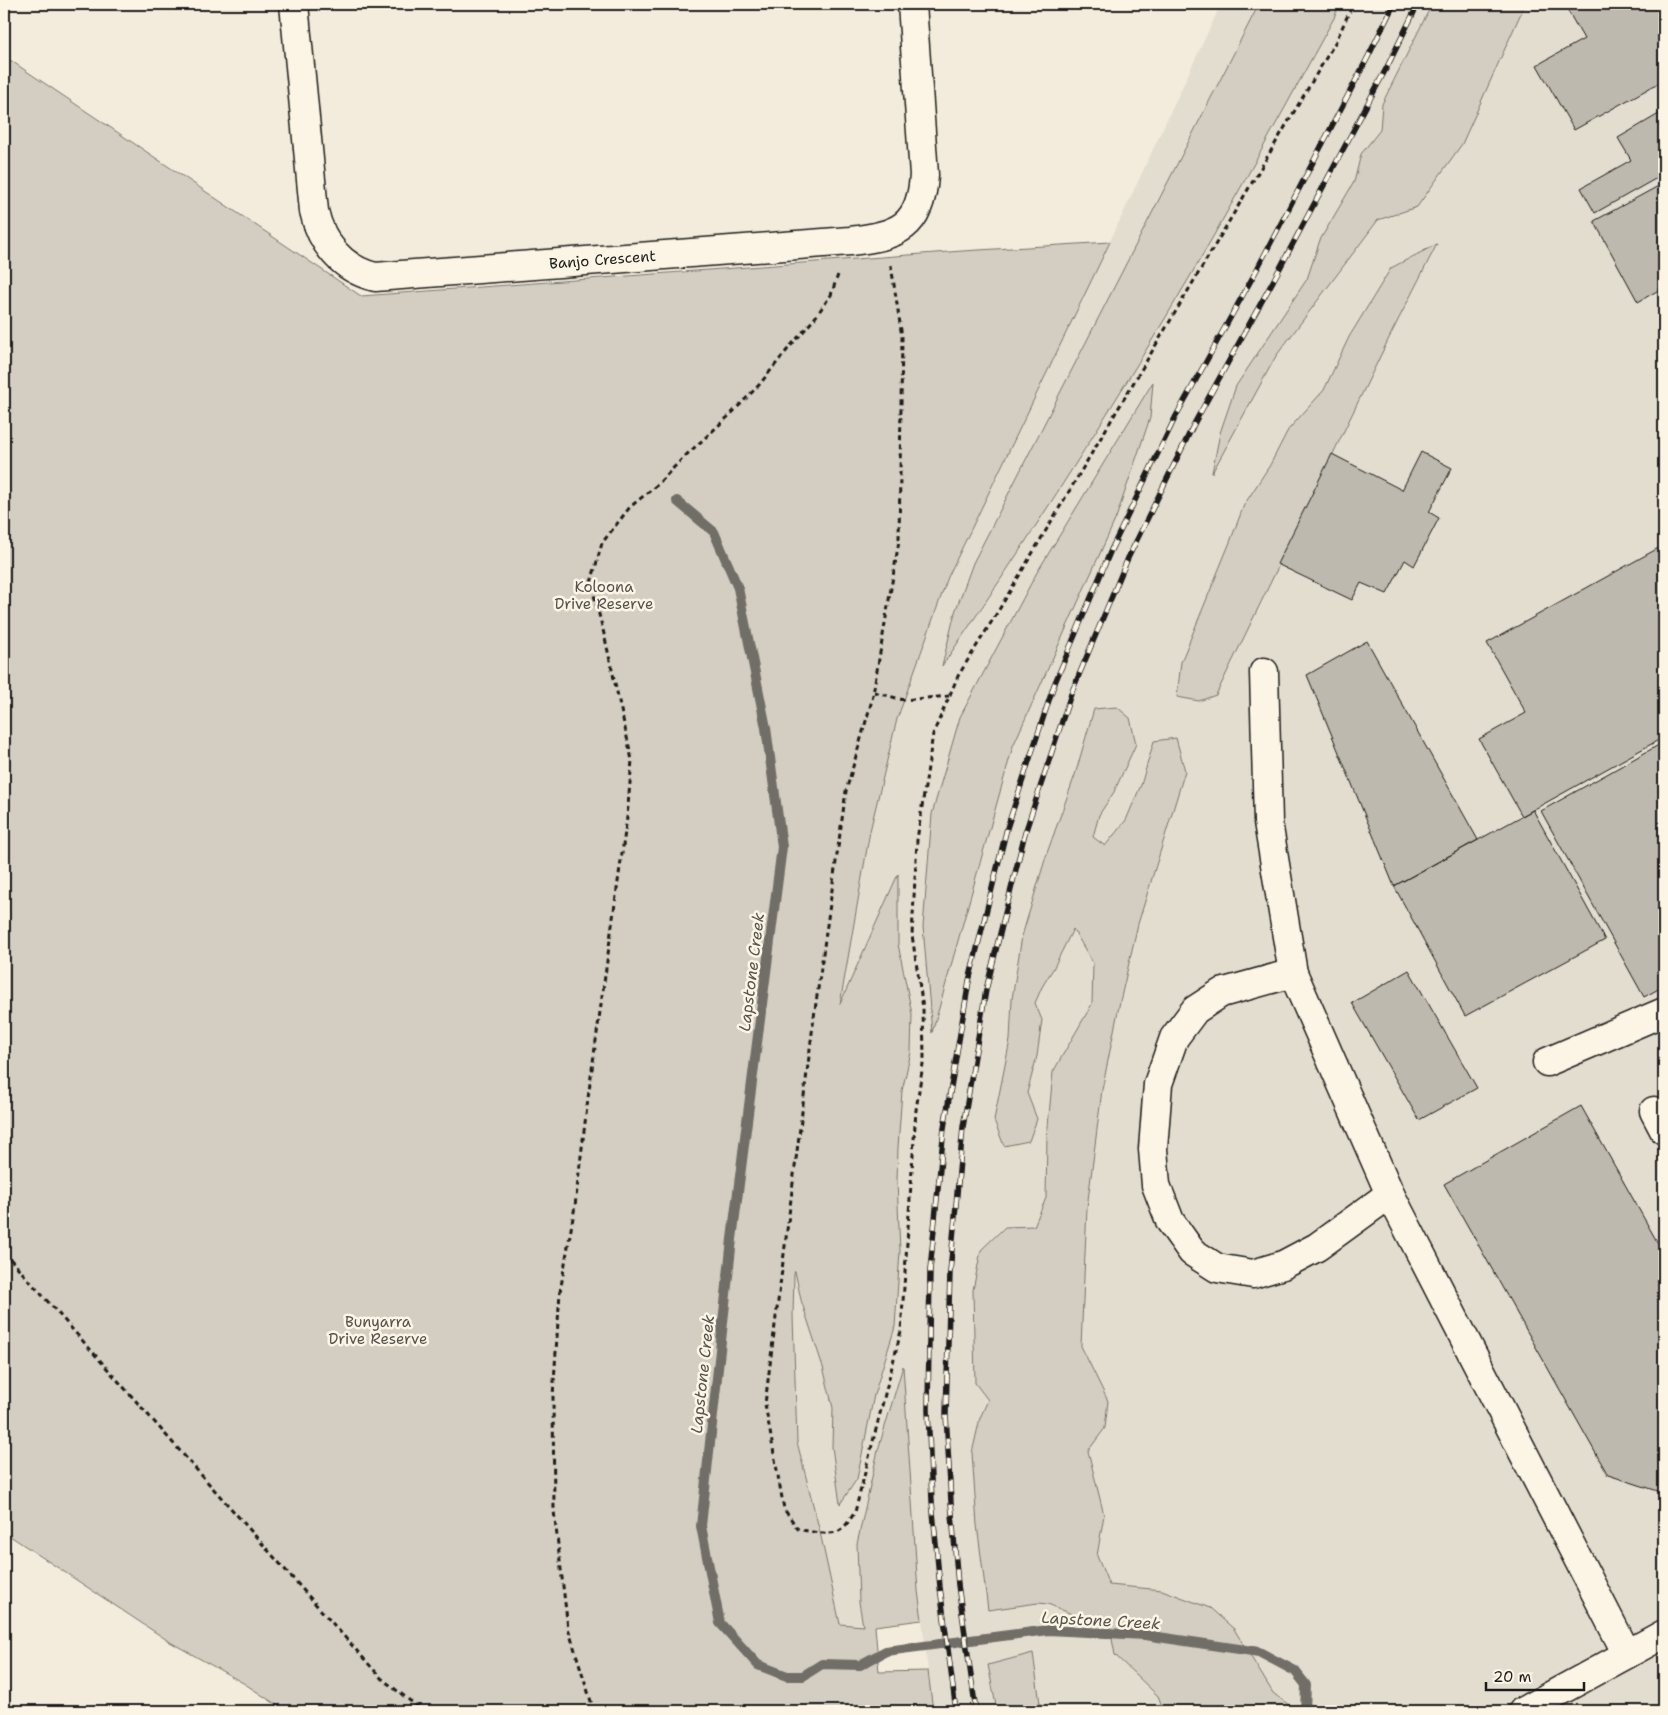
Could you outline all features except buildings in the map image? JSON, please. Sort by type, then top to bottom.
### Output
[{"type":"street","name":"Banjo Crescent","points":[[294,4],[317,226],[326,243],[338,257],[362,274],[375,276],[400,276],[850,241],[875,238],[892,233],[915,214],[923,193],[924,175],[912,4]]},
{"type":"street","points":[[1264,672],[1268,822],[1292,973],[1390,1194],[1627,1654]]},
{"type":"street","points":[[1292,973],[1221,993],[1195,1010],[1174,1038],[1158,1084],[1153,1149],[1156,1186],[1170,1221],[1192,1252],[1217,1268],[1253,1274],[1283,1265],[1318,1247],[1390,1194]]},
{"type":"street","points":[[1547,1062],[1664,1012]]},
{"type":"street","points":[[1523,1711],[1664,1634]]},
{"type":"path","points":[[885,234],[902,337],[899,541],[874,692],[846,792],[814,1017],[765,1404],[784,1508],[798,1530],[820,1532],[838,1532],[846,1525],[855,1512],[901,1331],[916,1110],[924,1057],[923,1008],[912,935],[917,840],[933,734],[958,676],[1336,41],[1353,4]]},
{"type":"path","points":[[594,1711],[568,1628],[554,1511],[553,1396],[560,1292],[575,1206],[627,817],[632,760],[591,583],[602,543],[630,507],[730,415],[759,385],[814,319],[831,295],[850,241]]},
{"type":"path","points":[[874,692],[904,700],[949,696]]},
{"type":"path","points":[[4,1252],[382,1678],[423,1711]]},
{"type":"shaded area","points":[[1221,4],[1664,4],[1664,1711],[865,1711],[879,1672],[928,1671],[922,1620],[863,1627],[839,1624],[820,1532],[797,1442],[793,1316],[794,1228],[839,1007],[870,831],[897,719],[948,577],[1105,252]]},
{"type":"green space","points":[[1259,4],[1339,4],[1334,18],[1252,168],[1166,317],[1057,493],[942,666],[955,612],[973,563]]},
{"type":"green space","points":[[1432,4],[1525,4],[1462,144],[1417,207],[1378,220],[1276,356],[1212,473],[1220,433],[1236,386],[1307,279],[1320,240],[1354,182],[1361,154],[1380,130],[1382,104]]},
{"type":"green space","points":[[4,56],[361,296],[962,251],[1110,242],[948,577],[897,719],[870,831],[840,1004],[898,874],[898,944],[912,1014],[911,1052],[902,1091],[898,1148],[897,1181],[900,1251],[895,1327],[874,1395],[857,1479],[840,1504],[832,1447],[833,1408],[823,1367],[801,1300],[795,1271],[794,1274],[793,1316],[797,1442],[820,1532],[840,1624],[863,1626],[859,1602],[857,1544],[878,1450],[903,1366],[918,1591],[922,1620],[875,1626],[879,1672],[928,1671],[933,1711],[286,1711],[245,1684],[170,1642],[4,1532]]},
{"type":"green space","points":[[1437,244],[1391,334],[1216,695],[1199,701],[1177,697],[1181,662],[1244,505],[1270,465],[1288,430],[1324,390],[1349,337],[1391,268]]},
{"type":"green space","points":[[1153,382],[1150,418],[1116,518],[1013,746],[932,1033],[923,927],[932,814],[960,717],[1036,574]]},
{"type":"green space","points":[[1117,707],[1130,718],[1136,744],[1114,792],[1099,815],[1093,837],[1105,846],[1126,820],[1141,785],[1154,741],[1176,738],[1185,771],[1138,924],[1119,1006],[1102,1090],[1087,1208],[1081,1346],[1108,1401],[1105,1428],[1088,1451],[1104,1515],[1097,1556],[1109,1585],[1162,1590],[1210,1608],[1234,1629],[1273,1693],[1297,1711],[1164,1711],[1158,1696],[1115,1655],[1109,1623],[1081,1618],[1048,1604],[1038,1603],[988,1610],[977,1525],[972,1453],[980,1418],[988,1400],[975,1383],[973,1290],[981,1250],[1005,1227],[1034,1226],[1046,1198],[1047,1137],[1053,1072],[1092,1004],[1093,963],[1073,929],[1035,1003],[1042,1020],[1037,1056],[1027,1093],[1037,1119],[1029,1141],[1004,1146],[994,1120],[1010,1040],[1012,999],[1022,936],[1047,853],[1075,775],[1094,709]]},
{"type":"green space","points":[[1033,1653],[1041,1711],[997,1711],[988,1665]]},
{"type":"waterway","name":"Lapstone Creek","points":[[677,501],[714,532],[738,588],[766,728],[782,847],[732,1239],[701,1526],[720,1623],[758,1665],[787,1676],[803,1676],[822,1664],[860,1665],[886,1651],[1048,1630],[1145,1635],[1259,1652],[1295,1671],[1306,1685],[1305,1711]]},
{"type":"railway","points":[[956,1711],[940,1587],[932,1501],[928,1410],[930,1270],[944,1128],[969,981],[1007,828],[1054,685],[1111,550],[1176,416],[1255,273],[1394,4]]},
{"type":"railway","points":[[976,1711],[958,1585],[951,1502],[946,1414],[950,1272],[963,1127],[986,990],[1025,833],[1071,694],[1128,558],[1195,422],[1272,283],[1387,67],[1418,4]]},
{"type":"park label","name":"Koloona Drive Reserve","points":[[604,596]]},
{"type":"park label","name":"Bunyarra Drive Reserve","points":[[378,1330]]}]
